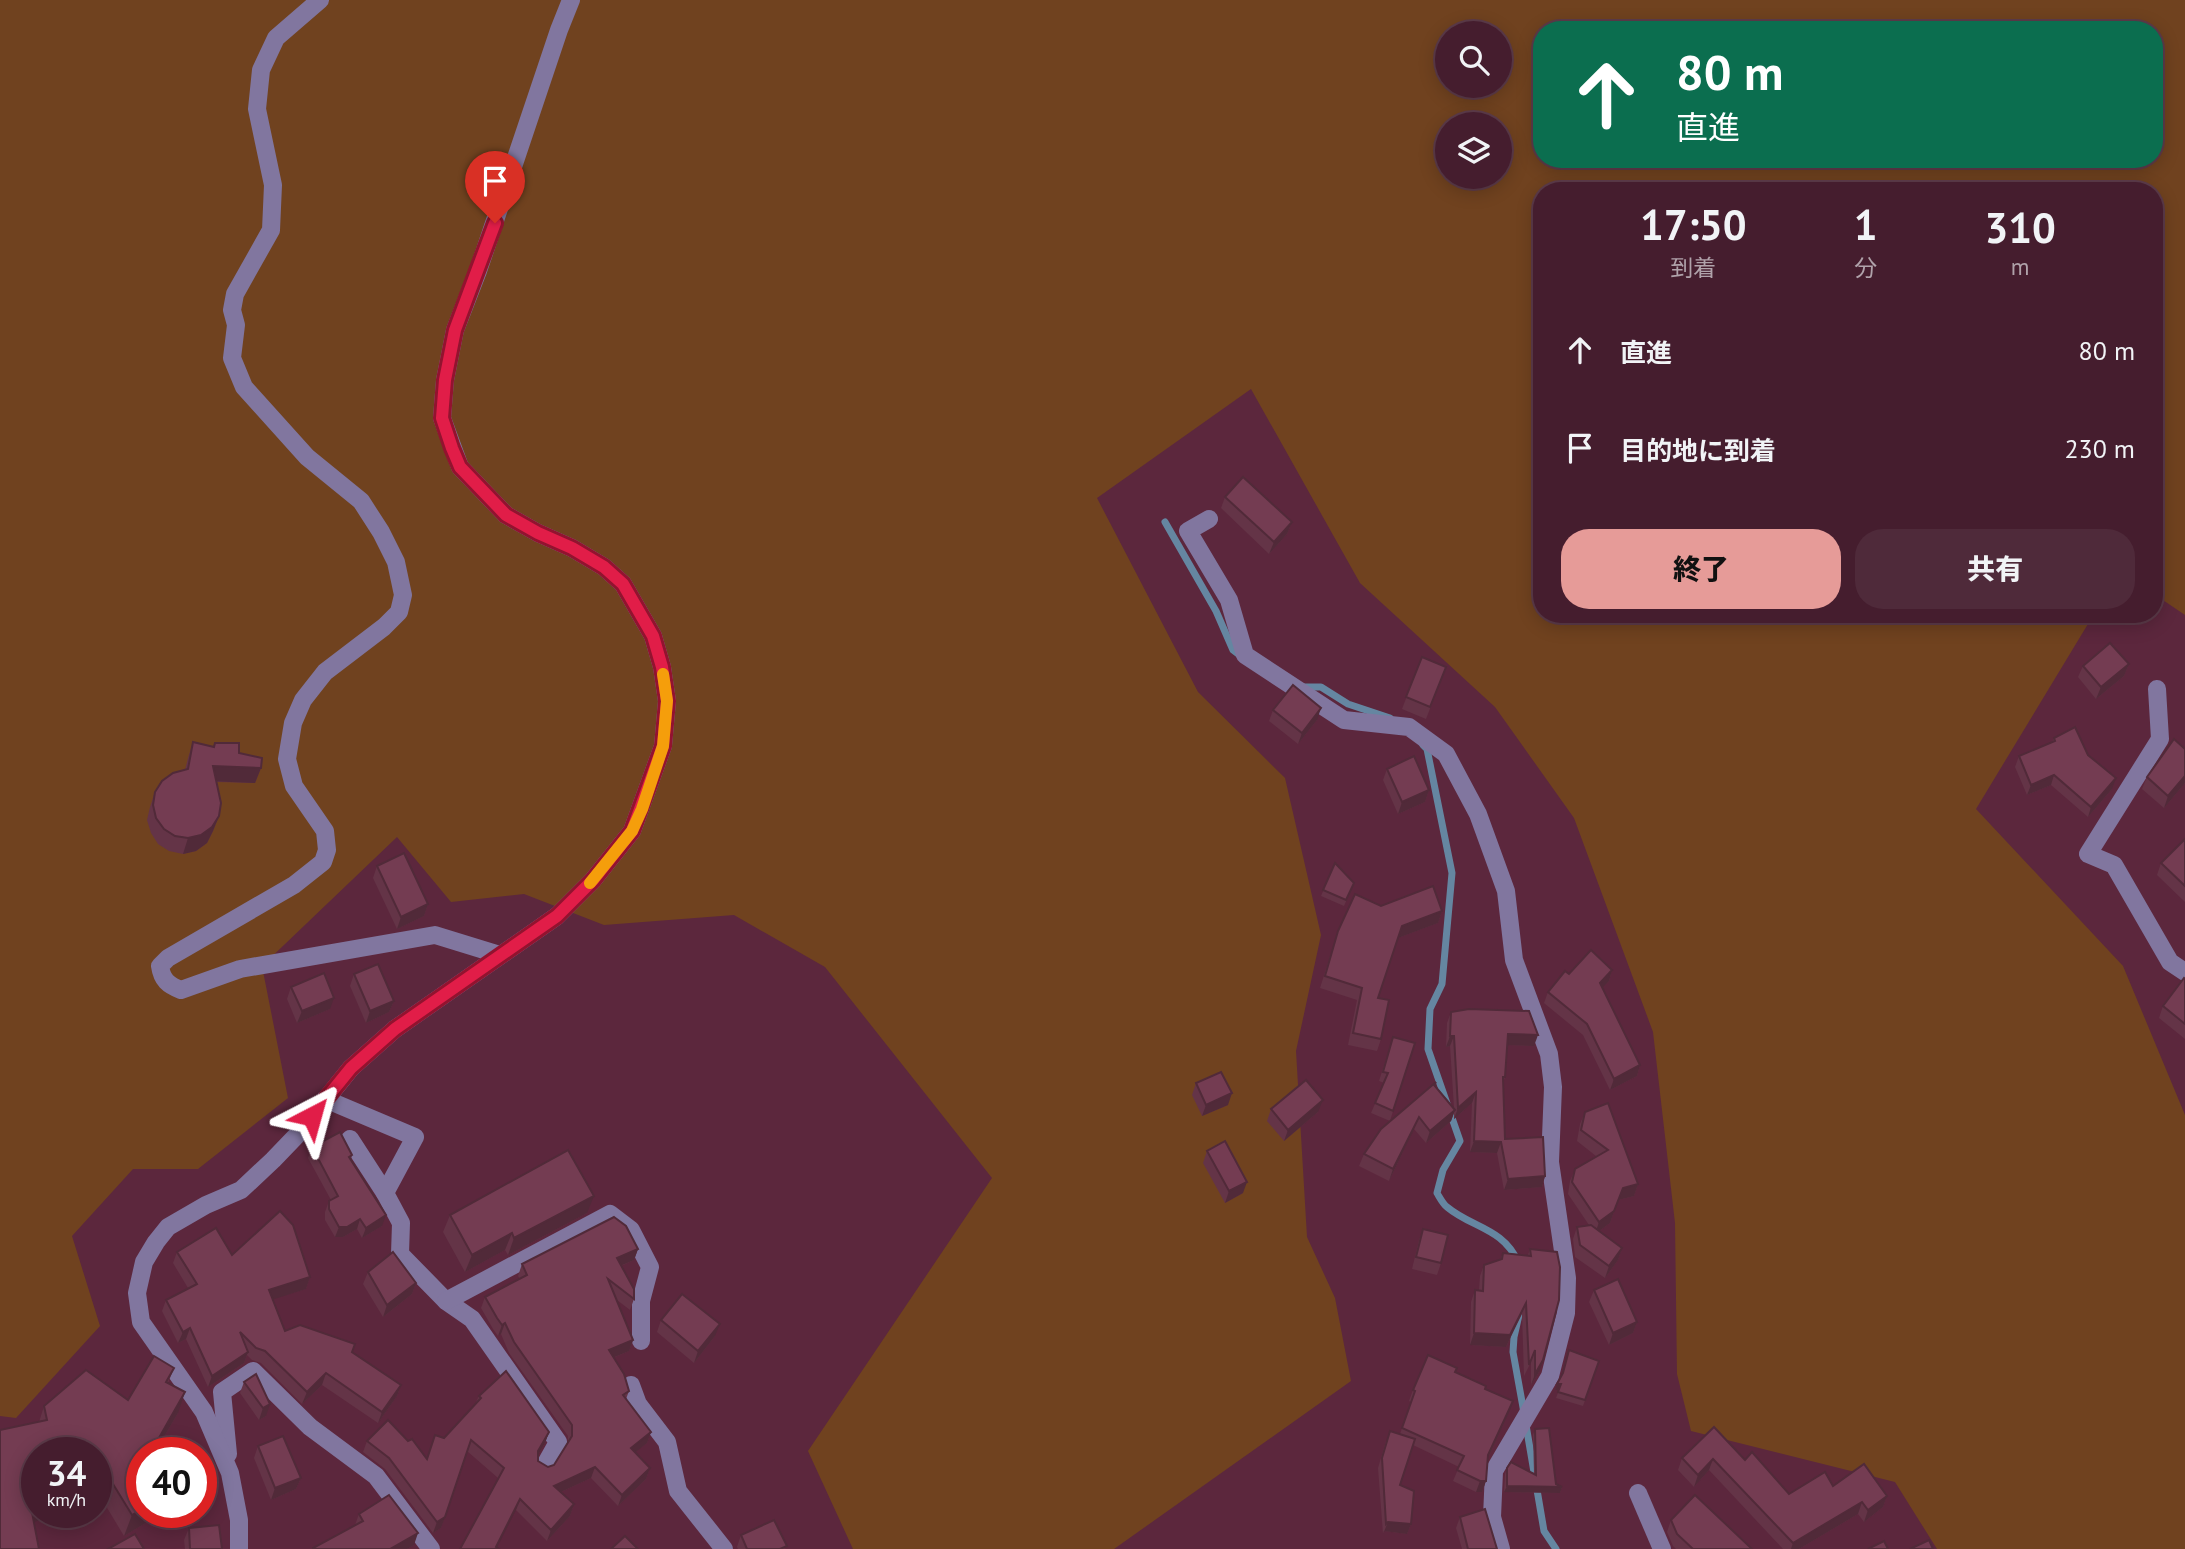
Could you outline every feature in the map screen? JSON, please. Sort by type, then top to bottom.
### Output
[{"type":"street","points":[[320,0],[276,38],[261,70],[257,109],[274,185],[271,230],[234,294],[232,310],[236,325],[232,358],[244,387],[307,457],[361,500],[396,562],[403,595],[399,612],[384,627],[325,672],[303,700],[293,723],[287,759],[294,786],[326,831],[327,850],[323,862],[294,885],[168,958],[160,966],[162,976],[169,985],[181,990],[240,969],[435,935],[500,956]]},
{"type":"street","points":[[230,1473],[204,1412],[141,1322],[137,1293],[144,1262],[168,1227],[206,1205],[241,1190],[298,1134],[351,1068],[395,1029],[557,916],[593,880],[632,831],[663,746],[667,701],[662,667],[653,636],[623,584],[604,567],[572,548],[506,515],[460,467],[442,418],[445,380],[455,330],[478,271],[571,0]]},
{"type":"street","points":[[1209,519],[1188,531],[1229,600],[1245,655],[1344,720],[1409,727],[1446,754],[1478,814],[1506,891],[1514,960],[1549,1054],[1553,1087],[1549,1162],[1567,1290],[1566,1313],[1549,1376],[1494,1471],[1492,1517],[1501,1549]]},
{"type":"street","points":[[2157,689],[2160,739],[2088,854],[2114,865],[2170,962],[2185,972]]},
{"type":"street","points":[[325,1099],[415,1137],[385,1193]]},
{"type":"street","points":[[350,1139],[401,1223],[400,1254],[446,1301],[472,1319],[558,1442],[544,1467]]},
{"type":"street","points":[[446,1301],[610,1214],[631,1230],[649,1267],[641,1301],[641,1341]]},
{"type":"street","points":[[239,1549],[239,1520],[230,1473],[222,1392],[253,1371],[310,1427],[376,1476],[431,1549]]},
{"type":"street","points":[[631,1385],[638,1404],[667,1442],[678,1491],[724,1549]]},
{"type":"street","points":[[1638,1493],[1662,1549]]},
{"type":"shaded area","points":[[0,0],[2185,0],[2185,615],[2163,600],[2163,182],[1533,182],[1533,623],[2089,623],[1976,809],[2123,966],[2185,1115],[2185,1549],[1937,1549],[1895,1482],[1691,1431],[1677,1374],[1675,1223],[1653,1032],[1574,818],[1495,707],[1360,583],[1251,389],[1097,498],[1198,692],[1285,778],[1321,935],[1296,1051],[1307,1237],[1335,1298],[1351,1381],[1114,1549],[853,1549],[808,1451],[992,1178],[825,967],[734,915],[604,925],[524,894],[451,902],[397,837],[262,966],[288,1098],[198,1169],[133,1169],[72,1236],[100,1326],[16,1418],[0,1416]]},
{"type":"building","points":[[1243,477],[1292,522],[1274,542],[1225,497]]},
{"type":"building","points":[[2110,643],[2129,664],[2101,687],[2083,666]]},
{"type":"building","points":[[1422,657],[1446,667],[1430,707],[1406,697]]},
{"type":"building","points":[[1293,685],[1321,708],[1302,733],[1273,710]]},
{"type":"building","points":[[2075,727],[2088,755],[2116,778],[2091,807],[2054,775],[2031,785],[2019,756],[2055,741],[2054,738]]},
{"type":"building","points":[[2174,739],[2185,749],[2185,776],[2168,796],[2147,777]]},
{"type":"building","points":[[193,742],[214,747],[215,743],[239,743],[239,753],[262,758],[261,768],[213,766],[221,803],[219,816],[212,827],[201,835],[188,838],[175,836],[164,829],[156,818],[153,805],[155,792],[162,781],[173,773],[188,769]]},
{"type":"building","points":[[1414,756],[1429,790],[1402,802],[1387,769]]},
{"type":"building","points":[[2185,839],[2185,886],[2161,863]]},
{"type":"building","points":[[404,853],[428,904],[401,917],[377,866]]},
{"type":"building","points":[[1335,863],[1354,883],[1346,900],[1323,890]]},
{"type":"building","points":[[1433,886],[1442,911],[1402,926],[1378,998],[1389,1000],[1381,1039],[1353,1033],[1362,988],[1325,976],[1338,931],[1355,894],[1381,906]]},
{"type":"building","points":[[1591,950],[1612,970],[1600,983],[1640,1065],[1614,1079],[1587,1024],[1548,992],[1565,971],[1569,974]]},
{"type":"building","points":[[378,964],[394,1001],[370,1011],[354,974]]},
{"type":"building","points":[[324,973],[334,998],[302,1011],[291,987]]},
{"type":"building","points":[[2185,979],[2185,1024],[2163,1006]]},
{"type":"building","points":[[1469,1009],[1529,1011],[1538,1035],[1508,1034],[1503,1077],[1505,1139],[1543,1137],[1545,1176],[1508,1179],[1501,1142],[1474,1141],[1476,1092],[1458,1108],[1454,1036],[1450,1036],[1451,1012]]},
{"type":"building","points":[[1393,1037],[1415,1043],[1393,1111],[1375,1103],[1388,1073],[1383,1072]]},
{"type":"building","points":[[1221,1072],[1232,1093],[1206,1105],[1196,1083]]},
{"type":"building","points":[[1306,1080],[1323,1100],[1288,1130],[1271,1109]]},
{"type":"building","points":[[1436,1082],[1434,1085],[1455,1110],[1430,1131],[1419,1117],[1393,1169],[1364,1154],[1381,1129]]},
{"type":"building","points":[[1608,1103],[1638,1184],[1623,1188],[1614,1211],[1599,1222],[1572,1182],[1575,1169],[1608,1150],[1581,1130],[1585,1112]]},
{"type":"building","points":[[340,1132],[352,1155],[349,1157],[386,1215],[366,1228],[360,1219],[347,1227],[339,1227],[329,1209],[329,1201],[338,1196],[312,1147]]},
{"type":"building","points":[[1225,1141],[1247,1182],[1229,1191],[1207,1151]]},
{"type":"building","points":[[568,1150],[594,1196],[514,1238],[512,1233],[472,1255],[450,1215]]},
{"type":"building","points":[[280,1211],[293,1225],[310,1277],[269,1290],[285,1331],[300,1325],[355,1344],[352,1352],[401,1385],[382,1412],[326,1373],[307,1392],[265,1351],[256,1348],[240,1332],[248,1352],[212,1376],[190,1328],[183,1332],[166,1300],[197,1284],[177,1252],[216,1228],[232,1255]]},
{"type":"building","points":[[614,1217],[626,1226],[638,1249],[617,1258],[634,1289],[634,1299],[608,1279],[633,1340],[609,1350],[624,1374],[629,1391],[623,1395],[651,1432],[631,1448],[650,1468],[622,1495],[595,1467],[554,1486],[574,1504],[551,1530],[520,1499],[496,1547],[499,1549],[460,1549],[504,1468],[471,1440],[445,1517],[437,1522],[389,1458],[367,1441],[388,1420],[408,1441],[412,1439],[427,1459],[435,1435],[444,1438],[481,1398],[479,1396],[506,1371],[549,1432],[538,1451],[538,1461],[548,1467],[554,1465],[572,1436],[572,1425],[485,1297],[527,1275],[522,1264]]},
{"type":"building","points":[[1591,1225],[1622,1248],[1609,1266],[1580,1245],[1577,1227]]},
{"type":"building","points":[[1423,1229],[1448,1235],[1441,1263],[1416,1257]]},
{"type":"building","points":[[1530,1249],[1557,1252],[1560,1267],[1559,1300],[1543,1360],[1535,1374],[1535,1350],[1529,1365],[1526,1303],[1510,1335],[1474,1333],[1475,1290],[1483,1291],[1484,1265],[1502,1259],[1503,1253],[1531,1256]]},
{"type":"building","points":[[393,1252],[416,1283],[387,1305],[368,1272]]},
{"type":"building","points":[[1618,1279],[1637,1322],[1613,1333],[1594,1290]]},
{"type":"building","points":[[682,1294],[720,1324],[698,1351],[661,1320]]},
{"type":"building","points":[[1569,1350],[1599,1361],[1585,1400],[1558,1392],[1561,1384],[1557,1384]]},
{"type":"building","points":[[1428,1355],[1457,1368],[1455,1372],[1486,1386],[1485,1389],[1513,1401],[1488,1455],[1486,1481],[1480,1481],[1457,1470],[1464,1456],[1402,1428],[1415,1391],[1413,1390]]},
{"type":"building","points":[[154,1356],[174,1368],[166,1382],[185,1392],[160,1437],[126,1437],[126,1505],[112,1482],[112,1437],[21,1437],[21,1528],[35,1528],[39,1549],[0,1549],[0,1430],[47,1420],[44,1406],[86,1370],[128,1400]]},
{"type":"building","points":[[256,1374],[270,1404],[263,1408],[244,1382]]},
{"type":"building","points":[[1714,1427],[1745,1460],[1752,1452],[1789,1494],[1825,1472],[1833,1486],[1864,1464],[1887,1496],[1868,1510],[1862,1502],[1793,1543],[1713,1459],[1698,1475],[1682,1458]]},
{"type":"building","points":[[1549,1428],[1556,1484],[1562,1487],[1507,1486],[1507,1468],[1511,1462],[1536,1475],[1535,1429]]},
{"type":"building","points":[[1390,1431],[1415,1439],[1400,1485],[1414,1491],[1411,1524],[1386,1524],[1382,1458]]},
{"type":"building","points":[[283,1436],[301,1478],[275,1488],[258,1446]]},
{"type":"building","points":[[389,1495],[418,1533],[390,1549],[313,1549],[363,1521],[359,1514]]},
{"type":"building","points":[[1695,1495],[1752,1549],[1693,1549],[1677,1534],[1671,1520]]},
{"type":"building","points":[[1485,1509],[1497,1549],[1468,1549],[1460,1517]]},
{"type":"building","points":[[774,1520],[787,1546],[780,1549],[747,1549],[741,1535]]},
{"type":"building","points":[[217,1525],[222,1549],[190,1549],[189,1528],[217,1528]]},
{"type":"building","points":[[135,1534],[144,1549],[108,1549]]},
{"type":"building","points":[[625,1536],[638,1549],[611,1549]]},
{"type":"building","points":[[1929,1540],[1933,1549],[1910,1549]]},
{"type":"building","points":[[1884,1541],[1888,1549],[1868,1549]]},
{"type":"waterway","points":[[1165,522],[1216,611],[1233,650],[1242,657]]},
{"type":"waterway","points":[[1300,687],[1321,687],[1348,704],[1390,718]]},
{"type":"waterway","points":[[1423,745],[1427,749],[1452,873],[1442,984],[1430,1009],[1428,1049],[1460,1141],[1443,1170],[1437,1193],[1447,1207],[1496,1235],[1512,1251],[1518,1262]]},
{"type":"waterway","points":[[1519,1315],[1513,1352],[1524,1413]]},
{"type":"waterway","points":[[1526,1425],[1544,1531],[1556,1549]]},
{"type":"slow traffic","points":[[590,883],[632,831],[642,809],[663,746],[667,701],[663,674]]},
{"type":"route","points":[[312,1116],[351,1068],[395,1029],[557,916],[593,880],[632,831],[663,746],[667,701],[662,667],[653,636],[623,584],[604,567],[572,548],[506,515],[460,467],[442,418],[445,380],[455,330],[495,223]]}]
